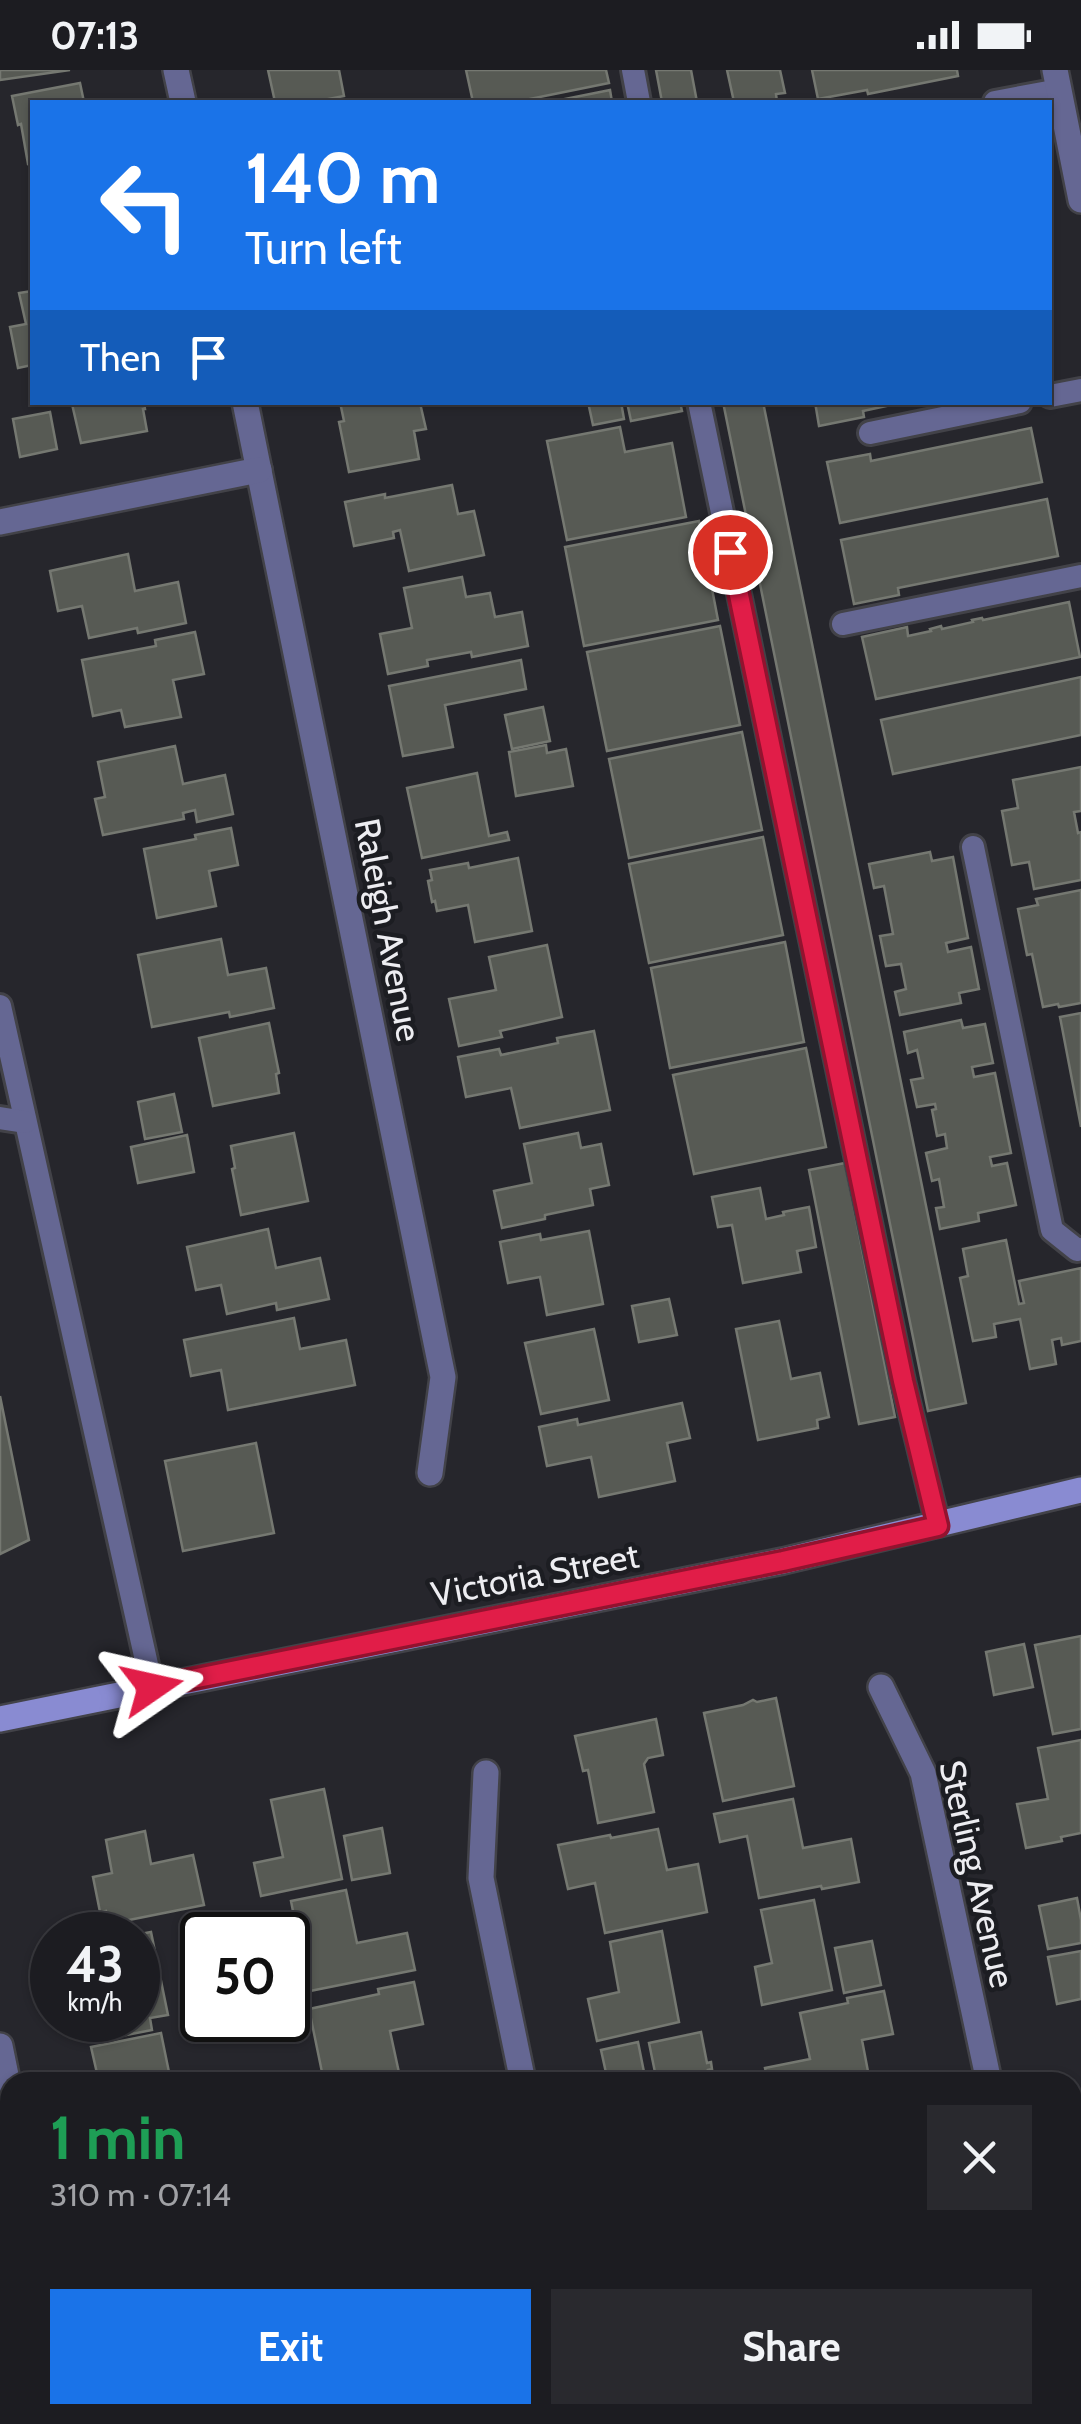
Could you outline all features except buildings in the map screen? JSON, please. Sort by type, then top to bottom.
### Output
[{"type":"main road","name":"Victoria Street","points":[[0,1719],[783,1561],[1081,1490]]},
{"type":"street","points":[[176,70],[183,100]]},
{"type":"street","points":[[1057,80],[1081,200]]},
{"type":"street","name":"Raleigh Avenue","points":[[246,405],[443,1376],[430,1473]]},
{"type":"street","points":[[0,522],[259,470]]},
{"type":"street","name":"Sterling Avenue","points":[[881,1687],[922,1774],[987,2072]]},
{"type":"street","points":[[486,1773],[481,1878],[521,2072]]},
{"type":"street","points":[[0,2046],[5,2072]]},
{"type":"lane","points":[[633,70],[639,100]]},
{"type":"lane","points":[[1001,100],[1057,80]]},
{"type":"lane","points":[[1052,396],[1081,390]]},
{"type":"lane","points":[[701,405],[903,1381],[938,1526]]},
{"type":"lane","points":[[870,433],[1005,405]]},
{"type":"lane","points":[[843,624],[1081,576]]},
{"type":"lane","points":[[973,847],[1052,1230],[1081,1250]]},
{"type":"lane","points":[[0,1006],[152,1687]]},
{"type":"lane","points":[[0,1118],[25,1122]]},
{"type":"route","points":[[152,1687],[783,1561],[938,1526],[903,1381],[730,552]]}]
